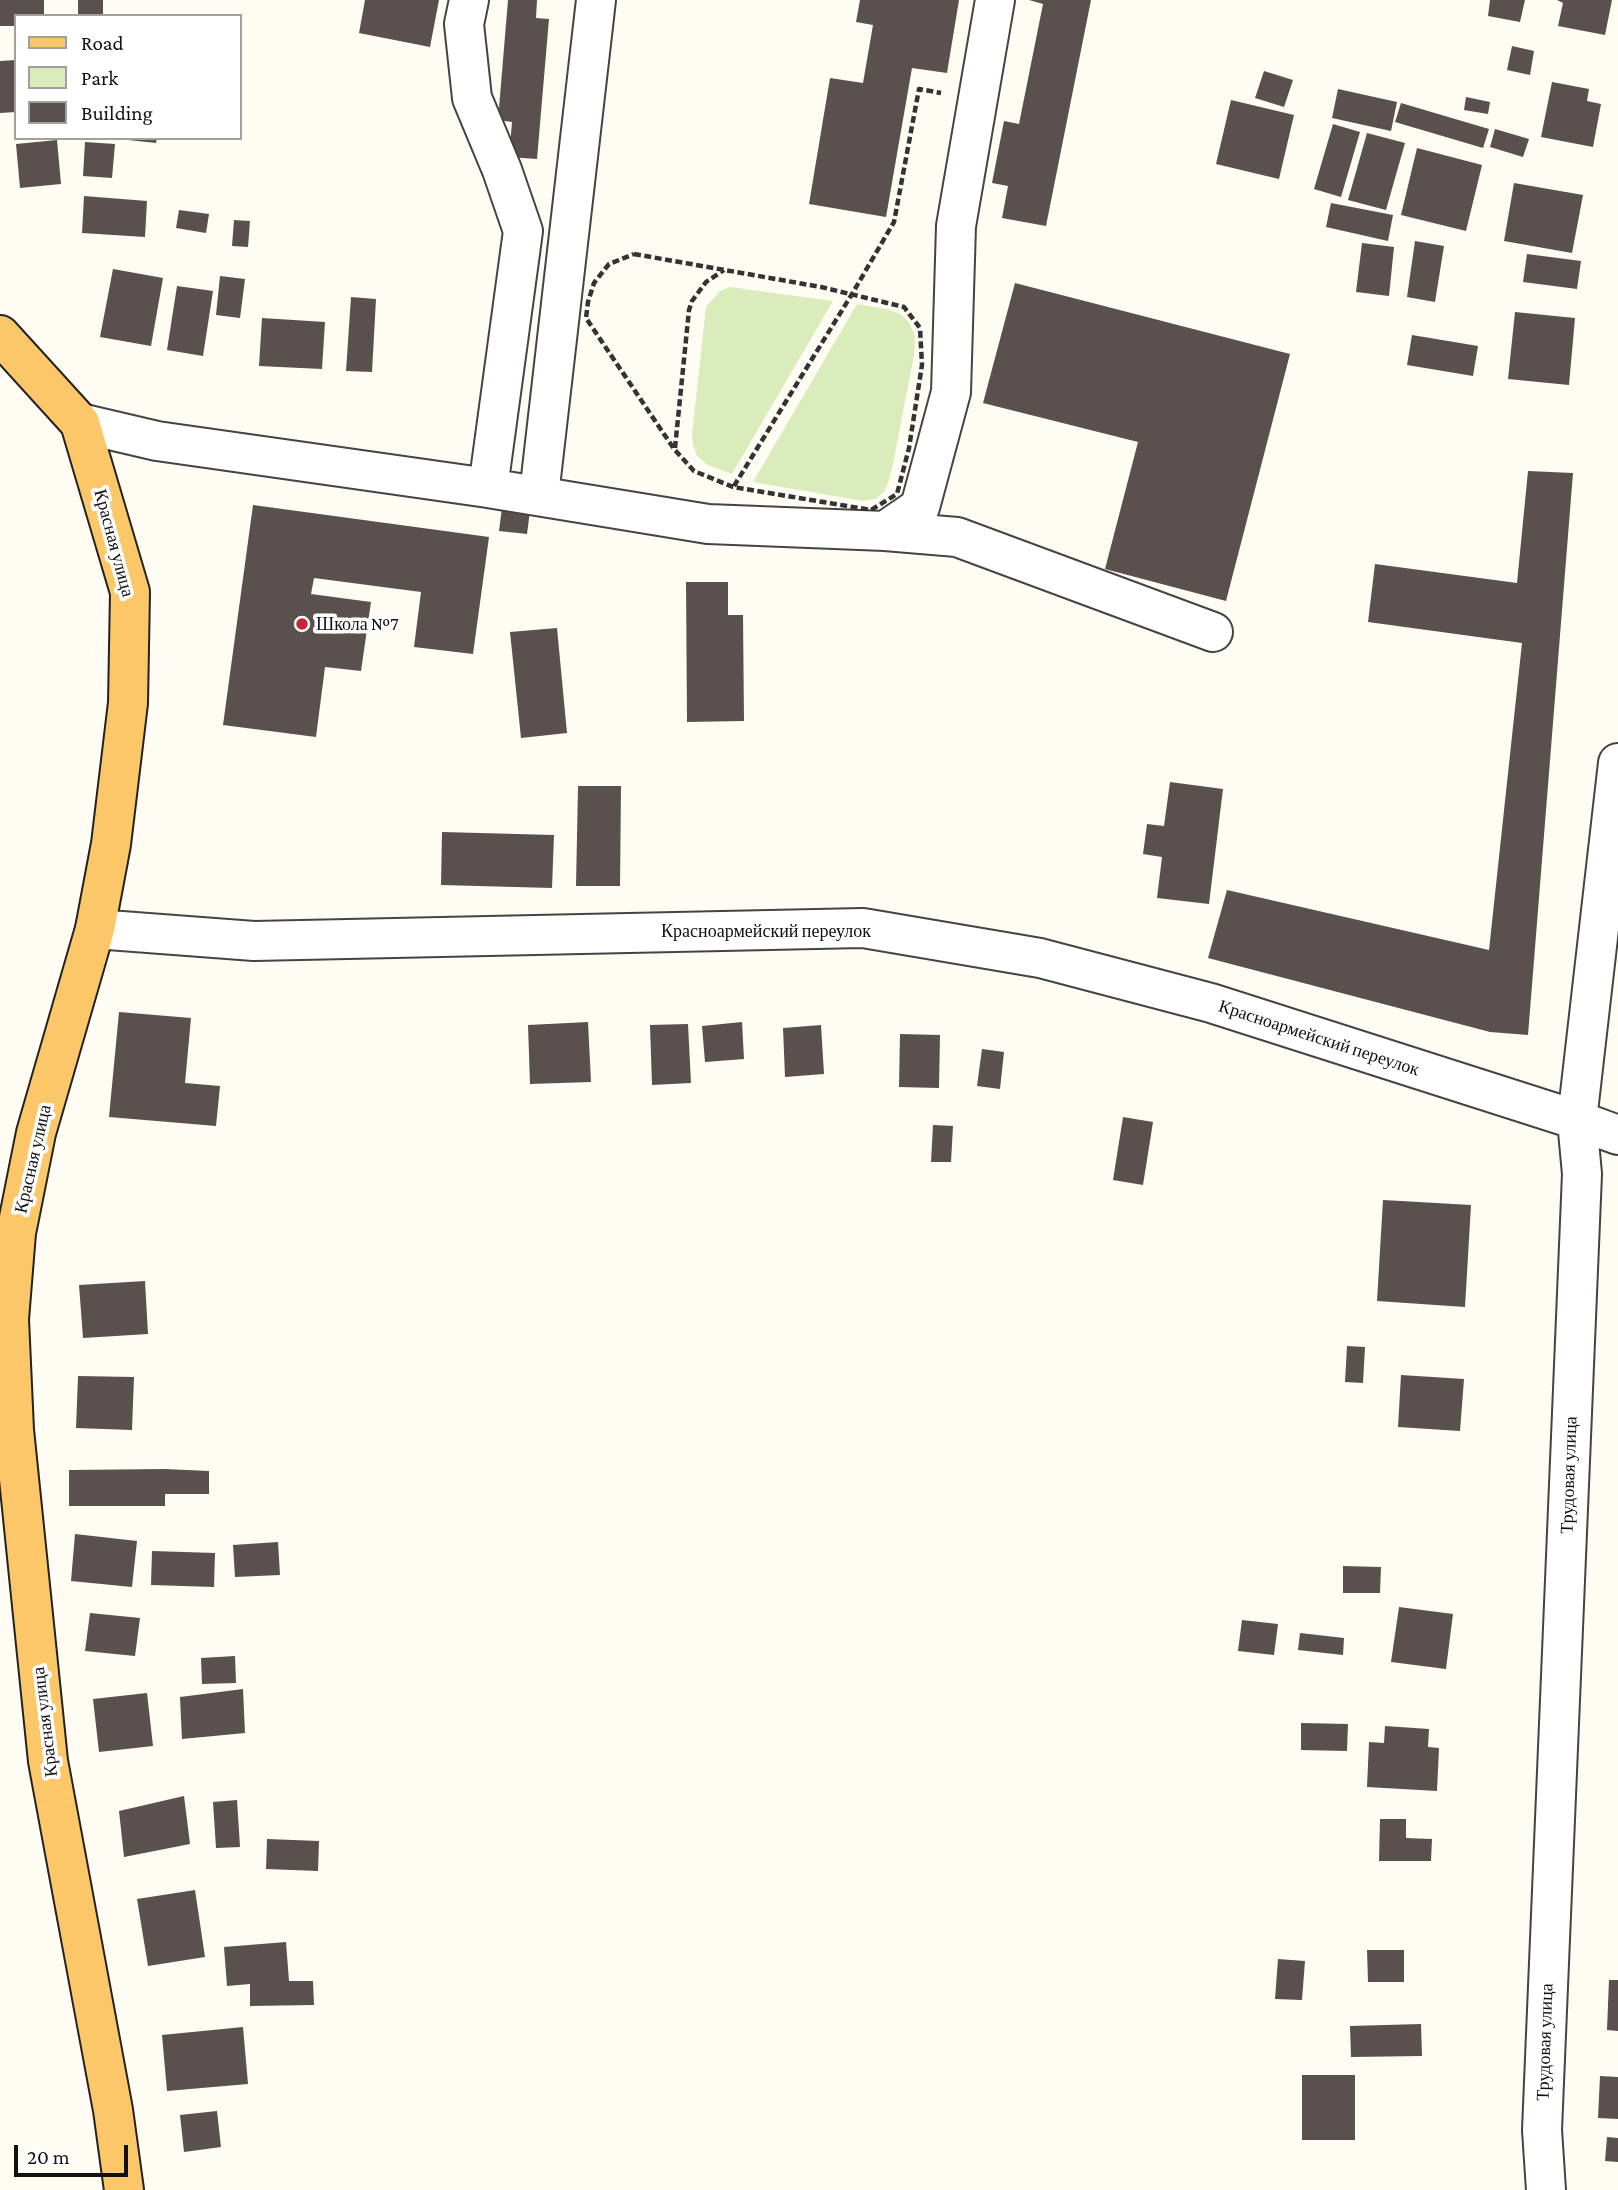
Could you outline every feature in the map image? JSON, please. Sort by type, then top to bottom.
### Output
[{"type":"main road","name":"Красная улица","points":[[0,335],[80,423],[130,592],[131,668],[111,844],[95,929],[36,1133],[16,1233],[9,1319],[13,1430],[48,1761],[113,2110],[124,2190]]},
{"type":"street","points":[[469,0],[464,24],[472,98],[502,170],[523,231],[488,488]]},
{"type":"street","points":[[539,495],[596,0]]},
{"type":"street","points":[[885,531],[920,507],[951,392],[956,226],[995,0]]},
{"type":"street","points":[[80,423],[157,441],[539,495],[708,524],[885,531],[957,537],[1213,632]]},
{"type":"street","name":"Трудовая улица","points":[[1546,2190],[1542,2130],[1582,1174],[1577,1120],[1618,763]]},
{"type":"street","name":"Красноармейский переулок","points":[[95,929],[254,941],[863,928],[1041,958],[1211,1003],[1618,1135]]},
{"type":"path","points":[[733,487],[894,222],[919,89],[941,93]]},
{"type":"path","points":[[634,254],[852,294],[904,307],[920,328],[922,365],[909,448],[897,494],[871,510],[733,487],[694,471],[674,449],[586,318],[594,283],[608,264],[634,254]]},
{"type":"path","points":[[674,449],[689,310],[692,301],[706,282],[724,270]]},
{"type":"green space","points":[[730,287],[833,301],[732,474],[708,465],[697,456],[692,435],[706,307],[720,291]]},
{"type":"green space","points":[[857,304],[900,314],[909,322],[915,336],[914,355],[893,464],[884,492],[875,499],[863,501],[753,482]]},
{"type":"building","points":[[0,0],[44,0],[44,14],[14,14],[14,26],[0,26]]},
{"type":"building","points":[[78,0],[103,0],[103,14],[78,14]]},
{"type":"building","points":[[365,0],[439,0],[430,47],[359,33]]},
{"type":"building","points":[[508,0],[537,0],[536,18],[549,19],[537,159],[509,157],[512,122],[498,120]]},
{"type":"building","points":[[860,0],[959,0],[947,73],[912,68],[886,217],[809,204],[830,78],[863,83],[873,25],[856,22]]},
{"type":"building","points":[[1029,0],[1091,0],[1046,226],[1002,218],[1008,186],[992,183],[1004,121],[1019,124],[1043,4]]},
{"type":"building","points":[[1490,0],[1525,0],[1520,22],[1488,16]]},
{"type":"building","points":[[1557,0],[1612,0],[1605,35],[1558,26],[1563,3]]},
{"type":"building","points":[[1512,46],[1534,51],[1530,75],[1507,70]]},
{"type":"building","points":[[14,60],[14,112],[0,113],[0,61]]},
{"type":"building","points":[[1264,71],[1293,80],[1284,107],[1255,98]]},
{"type":"building","points":[[1552,82],[1589,89],[1587,101],[1601,104],[1593,147],[1541,137]]},
{"type":"building","points":[[1338,89],[1397,102],[1391,131],[1332,118]]},
{"type":"building","points":[[1466,97],[1490,102],[1488,114],[1464,110]]},
{"type":"building","points":[[1231,100],[1294,115],[1279,179],[1216,164]]},
{"type":"building","points":[[1401,103],[1489,129],[1483,148],[1395,122]]},
{"type":"building","points":[[1333,124],[1360,132],[1341,197],[1314,189]]},
{"type":"building","points":[[1495,129],[1529,139],[1523,157],[1490,147]]},
{"type":"building","points":[[1367,133],[1405,143],[1386,210],[1348,200]]},
{"type":"building","points":[[57,140],[61,184],[20,188],[16,144]]},
{"type":"building","points":[[128,140],[157,140],[156,143]]},
{"type":"building","points":[[85,142],[115,144],[112,178],[83,176]]},
{"type":"building","points":[[1417,148],[1482,165],[1466,231],[1401,215]]},
{"type":"building","points":[[1514,183],[1583,195],[1572,253],[1504,241]]},
{"type":"building","points":[[84,196],[147,201],[145,237],[82,233]]},
{"type":"building","points":[[1331,203],[1393,215],[1388,241],[1326,227]]},
{"type":"building","points":[[179,210],[209,214],[206,233],[176,228]]},
{"type":"building","points":[[234,220],[250,221],[248,247],[232,246]]},
{"type":"building","points":[[1415,241],[1444,246],[1435,302],[1407,297]]},
{"type":"building","points":[[1362,243],[1394,247],[1389,296],[1356,292]]},
{"type":"building","points":[[1527,254],[1581,261],[1577,289],[1523,282]]},
{"type":"building","points":[[113,269],[163,278],[151,346],[100,337]]},
{"type":"building","points":[[220,276],[245,279],[240,318],[216,315]]},
{"type":"building","points":[[1015,283],[1290,354],[1226,601],[1105,569],[1138,442],[983,403]]},
{"type":"building","points":[[177,286],[213,291],[203,356],[167,350]]},
{"type":"building","points":[[351,297],[376,299],[372,372],[346,371]]},
{"type":"building","points":[[1515,312],[1575,318],[1569,385],[1508,379]]},
{"type":"building","points":[[262,318],[325,322],[322,369],[259,366]]},
{"type":"building","points":[[1412,335],[1478,346],[1473,376],[1407,365]]},
{"type":"building","points":[[1528,471],[1573,473],[1528,1035],[1490,1032],[1208,958],[1227,890],[1489,950],[1522,643],[1368,622],[1375,564],[1517,583]]},
{"type":"building","points":[[503,499],[531,503],[527,534],[499,531]]},
{"type":"building","name":"Школа №7","points":[[253,505],[489,537],[473,654],[414,647],[421,592],[314,578],[311,594],[371,602],[361,671],[325,667],[316,737],[223,725]]},
{"type":"building","points":[[686,582],[728,582],[728,615],[743,615],[744,721],[687,722]]},
{"type":"building","points":[[557,628],[567,733],[521,738],[510,632]]},
{"type":"building","points":[[1170,782],[1223,789],[1209,904],[1157,898],[1162,857],[1143,854],[1147,824],[1164,826]]},
{"type":"building","points":[[578,786],[621,786],[620,886],[576,886]]},
{"type":"building","points":[[442,832],[554,835],[552,888],[441,885]]},
{"type":"building","points":[[119,1012],[191,1018],[185,1083],[220,1086],[216,1126],[109,1117]]},
{"type":"building","points":[[588,1022],[591,1082],[530,1084],[528,1025]]},
{"type":"building","points":[[742,1022],[744,1059],[705,1062],[702,1026]]},
{"type":"building","points":[[688,1024],[691,1083],[652,1085],[650,1025]]},
{"type":"building","points":[[821,1025],[824,1074],[785,1077],[783,1028]]},
{"type":"building","points":[[900,1034],[940,1035],[939,1088],[899,1087]]},
{"type":"building","points":[[982,1049],[1004,1052],[1000,1089],[977,1086]]},
{"type":"building","points":[[1123,1117],[1153,1122],[1143,1185],[1113,1180]]},
{"type":"building","points":[[933,1125],[953,1126],[951,1162],[931,1162]]},
{"type":"building","points":[[1383,1200],[1471,1205],[1465,1307],[1377,1301]]},
{"type":"building","points":[[145,1281],[148,1334],[83,1338],[79,1285]]},
{"type":"building","points":[[1347,1346],[1365,1347],[1363,1383],[1345,1382]]},
{"type":"building","points":[[1401,1375],[1464,1379],[1460,1431],[1398,1427]]},
{"type":"building","points":[[78,1376],[134,1377],[132,1430],[76,1428]]},
{"type":"building","points":[[69,1470],[209,1471],[209,1494],[165,1494],[165,1506],[69,1506]]},
{"type":"building","points":[[75,1534],[137,1541],[132,1587],[71,1581]]},
{"type":"building","points":[[278,1542],[280,1575],[235,1577],[233,1545]]},
{"type":"building","points":[[152,1551],[215,1553],[214,1587],[151,1585]]},
{"type":"building","points":[[1343,1566],[1381,1567],[1380,1593],[1343,1593]]},
{"type":"building","points":[[1399,1607],[1453,1614],[1446,1669],[1391,1662]]},
{"type":"building","points":[[90,1613],[140,1618],[135,1656],[85,1651]]},
{"type":"building","points":[[1242,1620],[1278,1624],[1274,1655],[1238,1651]]},
{"type":"building","points":[[1300,1633],[1344,1638],[1343,1655],[1298,1650]]},
{"type":"building","points":[[235,1656],[236,1683],[202,1684],[201,1658]]},
{"type":"building","points":[[243,1689],[245,1733],[182,1739],[180,1697]]},
{"type":"building","points":[[147,1693],[153,1746],[99,1752],[93,1699]]},
{"type":"building","points":[[1301,1723],[1348,1724],[1347,1751],[1301,1750]]},
{"type":"building","points":[[1385,1726],[1429,1729],[1428,1747],[1439,1748],[1437,1791],[1367,1787],[1369,1742],[1384,1743]]},
{"type":"building","points":[[184,1796],[190,1844],[124,1857],[119,1811]]},
{"type":"building","points":[[237,1800],[240,1847],[216,1848],[213,1802]]},
{"type":"building","points":[[1380,1819],[1406,1819],[1406,1838],[1432,1839],[1431,1861],[1379,1861]]},
{"type":"building","points":[[267,1839],[319,1841],[318,1871],[266,1869]]},
{"type":"building","points":[[195,1890],[205,1957],[148,1966],[137,1899]]},
{"type":"building","points":[[286,1942],[289,1981],[313,1981],[314,2005],[250,2006],[250,1984],[227,1986],[224,1947]]},
{"type":"building","points":[[1367,1950],[1404,1950],[1404,1982],[1368,1982]]},
{"type":"building","points":[[1278,1959],[1305,1961],[1302,2000],[1275,1999]]},
{"type":"building","points":[[1609,1980],[1618,1980],[1618,2031],[1607,2030]]},
{"type":"building","points":[[1421,2024],[1422,2056],[1351,2057],[1350,2026]]},
{"type":"building","points":[[243,2027],[248,2084],[167,2091],[162,2035]]},
{"type":"building","points":[[1302,2075],[1355,2075],[1355,2140],[1302,2140]]},
{"type":"building","points":[[1600,2076],[1618,2077],[1618,2119],[1598,2118]]},
{"type":"building","points":[[217,2111],[221,2147],[184,2152],[180,2115]]},
{"type":"building","points":[[1607,2137],[1618,2138],[1618,2162],[1605,2161]]},
{"type":"place","name":"Школа №7","points":[[302,624]]}]
